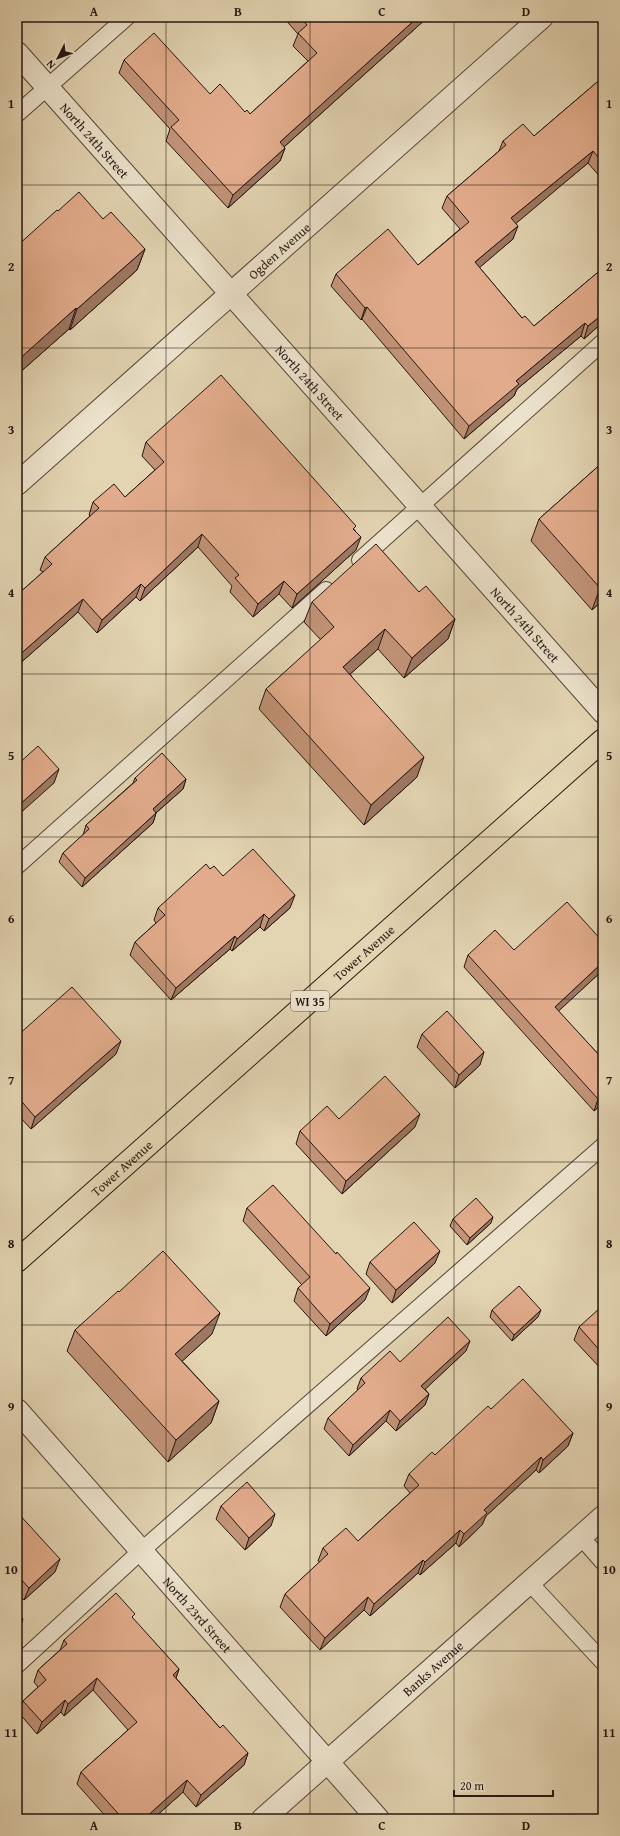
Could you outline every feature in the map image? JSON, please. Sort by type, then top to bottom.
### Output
[{"type":"main road","name":"Tower Avenue","points":[[17,1261],[603,740]]},
{"type":"street","name":"Ogden Avenue","points":[[17,484],[542,17]]},
{"type":"street","name":"North 24th Street","points":[[17,53],[603,712]]},
{"type":"street","name":"North 23rd Street","points":[[17,1410],[378,1819]]},
{"type":"street","name":"Banks Avenue","points":[[263,1819],[603,1517]]},
{"type":"lane","points":[[17,114],[126,17]]},
{"type":"lane","points":[[17,866],[603,342]]},
{"type":"lane","points":[[17,1665],[141,1551],[603,1146]]},
{"type":"lane","points":[[581,1536],[603,1562]]},
{"type":"lane","points":[[529,1582],[603,1662]]},
{"type":"building","points":[[300,17],[418,17],[280,142],[285,148],[233,195],[171,127],[179,120],[124,60],[154,33],[210,94],[220,84],[245,112],[247,110],[250,114],[317,53],[298,33],[307,25]]},
{"type":"building","points":[[603,77],[603,163],[593,151],[511,218],[518,226],[475,262],[522,318],[525,316],[534,326],[603,268],[603,314],[588,326],[585,323],[516,381],[519,384],[469,426],[367,307],[365,308],[336,274],[388,229],[418,265],[469,222],[447,196],[506,145],[503,141],[523,124],[534,136]]},
{"type":"building","points":[[79,192],[103,219],[111,212],[145,249],[17,361],[17,246]]},
{"type":"building","points":[[221,375],[356,526],[353,529],[361,537],[297,594],[284,581],[258,604],[235,578],[239,575],[202,534],[145,588],[141,584],[102,620],[83,599],[17,657],[17,595],[52,564],[45,557],[99,508],[93,502],[114,484],[125,497],[164,462],[146,442]]},
{"type":"building","points":[[603,462],[603,586],[600,588],[539,519]]},
{"type":"building","points":[[376,544],[419,592],[426,586],[455,619],[412,658],[385,629],[343,667],[424,757],[371,805],[266,689],[334,627],[312,602]]},
{"type":"building","points":[[38,746],[59,769],[17,807],[17,765]]},
{"type":"building","points":[[162,753],[186,779],[153,809],[156,813],[85,878],[63,853],[89,829],[86,825],[137,780],[135,778]]},
{"type":"building","points":[[253,849],[295,895],[269,919],[264,914],[237,939],[235,936],[176,988],[135,942],[165,915],[158,908],[206,864],[210,869],[214,866],[223,876]]},
{"type":"building","points":[[567,902],[603,942],[603,962],[555,1007],[600,1056],[603,1053],[603,1095],[598,1099],[468,955],[495,930],[514,950]]},
{"type":"building","points":[[72,987],[121,1041],[35,1117],[17,1096],[17,1036]]},
{"type":"building","points":[[447,1011],[484,1052],[459,1075],[422,1034]]},
{"type":"building","points":[[385,1076],[420,1114],[346,1181],[300,1131],[327,1106],[339,1119]]},
{"type":"building","points":[[273,1185],[336,1254],[337,1252],[370,1288],[330,1324],[298,1288],[310,1277],[247,1208]]},
{"type":"building","points":[[476,1198],[493,1217],[470,1238],[453,1219]]},
{"type":"building","points":[[414,1222],[440,1251],[396,1290],[370,1262]]},
{"type":"building","points":[[163,1251],[220,1313],[175,1354],[219,1401],[176,1440],[75,1330]]},
{"type":"building","points":[[519,1286],[541,1310],[514,1335],[492,1310]]},
{"type":"building","points":[[601,1307],[603,1310],[603,1354],[579,1327]]},
{"type":"building","points":[[448,1317],[470,1341],[421,1386],[429,1394],[400,1421],[390,1410],[353,1445],[328,1418],[365,1383],[361,1378],[390,1351],[400,1362]]},
{"type":"building","points":[[523,1379],[573,1433],[543,1460],[541,1457],[484,1510],[487,1513],[464,1534],[460,1530],[425,1562],[423,1560],[374,1604],[368,1597],[325,1638],[285,1594],[328,1554],[323,1548],[346,1528],[358,1541],[419,1485],[409,1474],[432,1452],[435,1455],[488,1406],[491,1409]]},
{"type":"building","points":[[247,1482],[275,1514],[249,1538],[221,1506]]},
{"type":"building","points":[[17,1512],[60,1559],[29,1588],[17,1575]]},
{"type":"building","points":[[116,1593],[135,1614],[132,1617],[179,1669],[173,1675],[220,1728],[223,1725],[248,1753],[201,1795],[187,1780],[144,1819],[123,1819],[81,1772],[137,1722],[97,1678],[68,1704],[65,1700],[42,1722],[23,1701],[46,1680],[38,1670],[67,1644],[64,1640]]},
{"type":"building","points":[[17,1612],[23,1619],[17,1624]]}]
